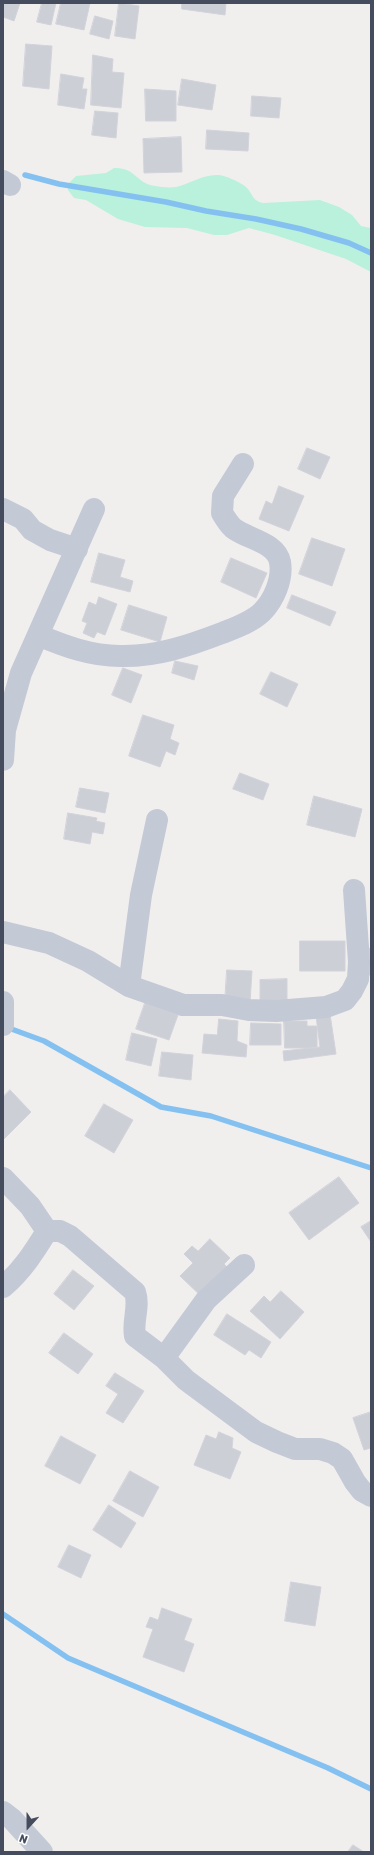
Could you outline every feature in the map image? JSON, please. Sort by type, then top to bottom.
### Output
[{"type":"street","points":[[38,635],[74,649],[118,656],[150,655],[182,648],[240,626],[262,613],[272,599],[280,580],[280,562],[272,548],[233,528],[222,513],[223,496],[243,464]]},
{"type":"street","points":[[3,509],[23,518],[32,530],[50,540],[77,549]]},
{"type":"street","points":[[3,760],[5,730],[21,673],[94,509]]},
{"type":"street","points":[[129,986],[141,895],[157,820]]},
{"type":"street","points":[[3,932],[49,943],[88,961],[129,986],[183,1005],[222,1004],[249,1010],[293,1011],[326,1007],[346,1000],[352,991],[358,979],[360,962],[354,890]]},
{"type":"street","points":[[3,1002],[3,1025]]},
{"type":"street","points":[[3,1178],[30,1206],[47,1231]]},
{"type":"street","points":[[3,1287],[16,1276],[31,1258],[47,1231]]},
{"type":"street","points":[[47,1231],[60,1231],[70,1236],[135,1292],[138,1300],[133,1327],[135,1336],[164,1358],[186,1380],[256,1432],[296,1449],[320,1449],[333,1453],[342,1459],[362,1491],[371,1496]]},
{"type":"street","points":[[164,1358],[206,1300],[244,1265]]},
{"type":"street","points":[[3,1812],[12,1819],[42,1852]]},
{"type":"green space","points":[[114,168],[127,170],[148,184],[166,187],[181,186],[207,176],[221,175],[246,187],[254,199],[259,202],[320,200],[339,207],[352,215],[361,226],[371,228],[371,272],[346,259],[275,235],[249,228],[227,235],[214,235],[187,228],[145,227],[118,219],[86,200],[74,198],[68,190],[68,184],[76,176],[106,173]]},
{"type":"building","points":[[3,3],[20,3],[14,21],[3,17]]},
{"type":"building","points":[[42,3],[56,3],[51,25],[37,22]]},
{"type":"building","points":[[61,3],[90,3],[84,30],[56,24]]},
{"type":"building","points":[[119,3],[139,6],[135,39],[115,36]]},
{"type":"building","points":[[182,3],[226,3],[225,15],[182,9]]},
{"type":"building","points":[[95,16],[113,21],[109,39],[90,34]]},
{"type":"building","points":[[26,44],[52,46],[49,89],[23,86]]},
{"type":"building","points":[[93,55],[113,59],[112,72],[124,73],[121,108],[91,105]]},
{"type":"building","points":[[61,74],[84,78],[82,89],[87,89],[84,109],[58,105]]},
{"type":"building","points":[[182,79],[216,85],[212,110],[178,105]]},
{"type":"building","points":[[145,89],[176,91],[176,121],[146,121]]},
{"type":"building","points":[[252,96],[281,98],[279,118],[251,116]]},
{"type":"building","points":[[95,111],[118,113],[116,138],[92,135]]},
{"type":"building","points":[[207,130],[249,133],[248,151],[206,149]]},
{"type":"building","points":[[181,137],[182,172],[144,173],[143,139]]},
{"type":"building","points":[[307,448],[330,457],[320,479],[298,469]]},
{"type":"building","points":[[279,486],[304,496],[289,531],[259,519],[266,501],[272,504]]},
{"type":"building","points":[[312,538],[345,549],[332,586],[299,574]]},
{"type":"building","points":[[99,553],[125,560],[120,577],[133,581],[130,592],[91,582]]},
{"type":"building","points":[[231,558],[267,573],[256,598],[221,582]]},
{"type":"building","points":[[292,595],[336,612],[330,626],[287,608]]},
{"type":"building","points":[[99,597],[117,604],[105,635],[97,632],[94,638],[83,633],[87,623],[82,621],[89,602],[96,605]]},
{"type":"building","points":[[129,605],[167,617],[160,642],[121,630]]},
{"type":"building","points":[[175,661],[198,666],[194,680],[172,673]]},
{"type":"building","points":[[123,668],[142,675],[131,703],[112,695]]},
{"type":"building","points":[[271,672],[298,684],[287,707],[260,694]]},
{"type":"building","points":[[143,715],[174,725],[170,739],[179,743],[175,755],[166,751],[160,767],[129,756]]},
{"type":"building","points":[[240,773],[269,784],[263,800],[233,789]]},
{"type":"building","points":[[80,788],[109,793],[105,813],[76,807]]},
{"type":"building","points":[[314,796],[362,809],[355,837],[307,825]]},
{"type":"building","points":[[68,813],[97,818],[96,821],[105,823],[103,834],[92,832],[90,844],[64,839]]},
{"type":"building","points":[[300,941],[345,941],[345,971],[300,971]]},
{"type":"building","points":[[370,948],[371,975],[369,975]]},
{"type":"building","points":[[227,970],[252,971],[250,1003],[225,1002]]},
{"type":"building","points":[[287,979],[287,1004],[260,1004],[260,980]]},
{"type":"building","points":[[145,1003],[178,1015],[169,1040],[136,1029]]},
{"type":"building","points":[[330,1014],[336,1054],[284,1061],[283,1051],[320,1047],[316,1016]]},
{"type":"building","points":[[219,1019],[238,1021],[237,1041],[247,1045],[246,1057],[202,1053],[204,1034],[217,1035]]},
{"type":"building","points":[[284,1021],[307,1021],[307,1026],[317,1026],[317,1048],[285,1048]]},
{"type":"building","points":[[251,1023],[281,1024],[281,1045],[250,1045]]},
{"type":"building","points":[[132,1033],[157,1039],[151,1066],[126,1060]]},
{"type":"building","points":[[162,1052],[193,1055],[191,1080],[159,1076]]},
{"type":"building","points":[[10,1090],[31,1112],[4,1139],[3,1097]]},
{"type":"building","points":[[104,1104],[133,1120],[114,1153],[85,1136]]},
{"type":"building","points":[[339,1177],[359,1203],[309,1240],[289,1213]]},
{"type":"building","points":[[371,1221],[371,1242],[361,1227]]},
{"type":"building","points":[[210,1239],[230,1258],[224,1264],[230,1270],[203,1298],[180,1276],[193,1263],[184,1254],[192,1246],[198,1251]]},
{"type":"building","points":[[73,1270],[94,1286],[74,1310],[54,1294]]},
{"type":"building","points":[[281,1291],[304,1312],[280,1339],[250,1311],[264,1296],[270,1302]]},
{"type":"building","points":[[227,1314],[271,1342],[261,1358],[249,1350],[245,1355],[214,1335]]},
{"type":"building","points":[[64,1333],[93,1354],[78,1374],[49,1353]]},
{"type":"building","points":[[115,1373],[144,1391],[123,1423],[106,1413],[118,1394],[106,1386]]},
{"type":"building","points":[[371,1412],[371,1448],[364,1450],[353,1418]]},
{"type":"building","points":[[219,1432],[233,1438],[232,1448],[241,1452],[230,1479],[194,1465],[206,1435],[216,1439]]},
{"type":"building","points":[[61,1436],[96,1455],[80,1484],[45,1466]]},
{"type":"building","points":[[130,1471],[159,1487],[143,1517],[113,1501]]},
{"type":"building","points":[[109,1505],[136,1523],[121,1548],[93,1530]]},
{"type":"building","points":[[69,1545],[91,1555],[81,1578],[58,1567]]},
{"type":"building","points":[[291,1582],[321,1587],[315,1626],[285,1621]]},
{"type":"building","points":[[162,1608],[192,1619],[184,1640],[194,1644],[184,1672],[143,1657],[153,1629],[146,1627],[150,1617],[158,1620]]},
{"type":"building","points":[[353,1845],[364,1852],[348,1852]]},
{"type":"waterway","points":[[25,175],[59,184],[166,202],[301,229],[349,243],[371,253]]},
{"type":"waterway","points":[[6,1027],[44,1041],[161,1107],[211,1116],[371,1168]]},
{"type":"waterway","points":[[3,1614],[68,1658],[328,1768],[371,1789]]}]
